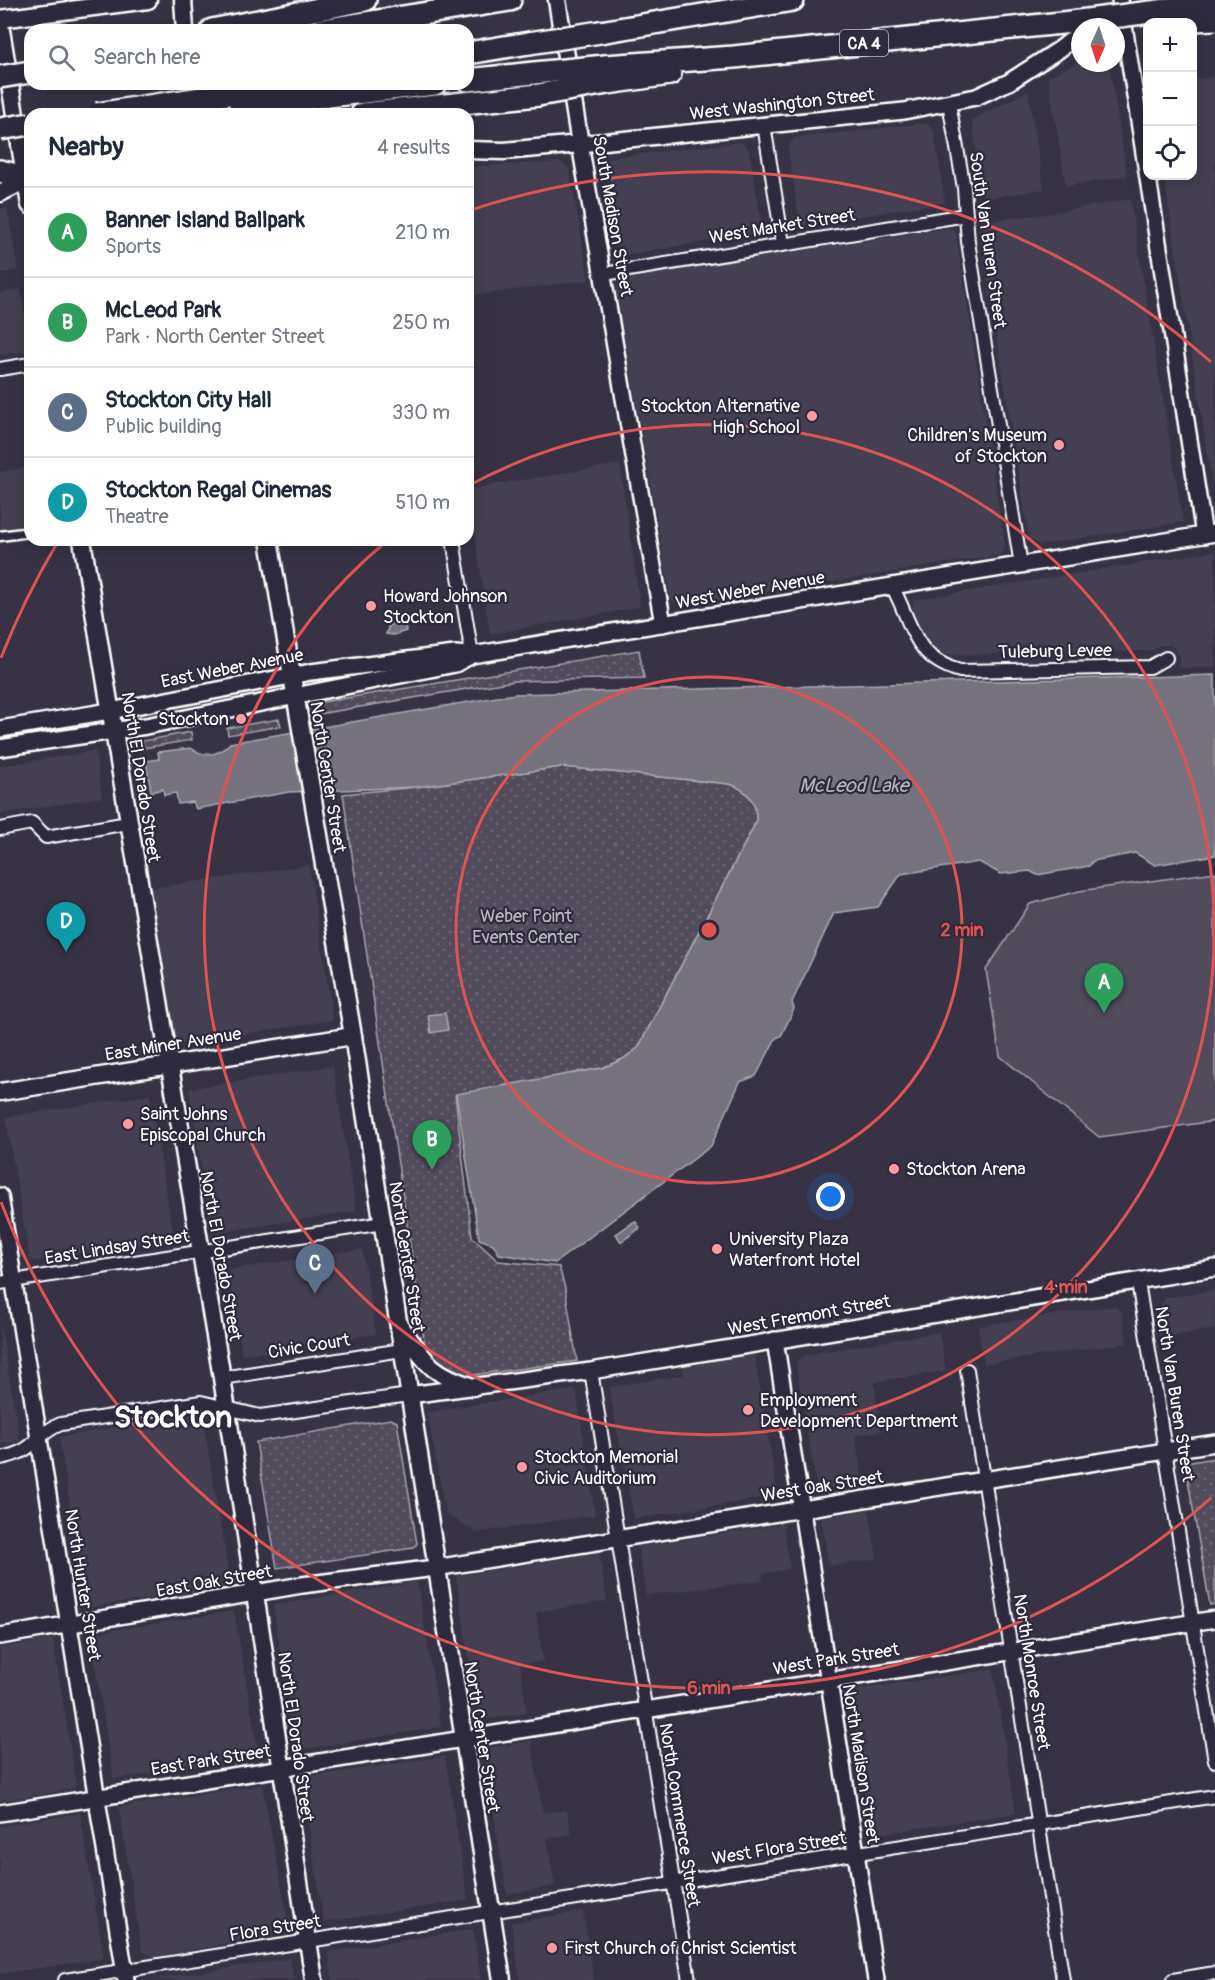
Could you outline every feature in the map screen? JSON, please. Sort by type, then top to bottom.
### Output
[{"type":"highway","points":[[241,24],[365,0]]},
{"type":"highway","points":[[359,24],[510,0]]},
{"type":"highway","points":[[474,52],[793,0]]},
{"type":"highway","name":"CA 4","points":[[1116,18],[1149,10],[1215,4]]},
{"type":"highway","points":[[1125,24],[1215,19]]},
{"type":"highway","name":"CA 4","points":[[474,79],[534,73],[607,74],[734,57],[994,29],[1071,27]]},
{"type":"highway","points":[[0,77],[24,73]]},
{"type":"highway","points":[[418,108],[538,95],[607,74]]},
{"type":"highway","points":[[194,108],[264,90]]},
{"type":"highway","points":[[154,108],[358,90]]},
{"type":"highway","points":[[0,131],[24,128]]},
{"type":"highway","points":[[0,171],[24,177]]},
{"type":"main road","points":[[0,19],[148,0]]},
{"type":"main road","points":[[183,0],[185,24]]},
{"type":"main road","name":"South Madison Street","points":[[557,0],[580,144]]},
{"type":"main road","points":[[0,24],[24,156]]},
{"type":"main road","points":[[195,90],[198,108]]},
{"type":"main road","name":"West Washington Street","points":[[474,150],[504,151],[580,144]]},
{"type":"main road","points":[[0,193],[24,180]]},
{"type":"main road","name":"North El Dorado Street","points":[[83,546],[199,1252],[227,1408],[280,1769],[314,1980]]},
{"type":"main road","name":"North Center Street","points":[[270,546],[353,1036],[435,1568],[502,1980]]},
{"type":"main road","name":"East Miner Avenue","points":[[0,1092],[353,1036]]},
{"type":"main road","points":[[398,1323],[432,1370],[447,1378],[473,1386]]},
{"type":"street","name":"West Washington Street","points":[[1093,18],[1120,0]]},
{"type":"street","points":[[1120,0],[1176,353],[1210,534]]},
{"type":"street","name":"West Washington Street","points":[[580,144],[904,111],[949,103],[976,97],[1009,82],[1060,49],[1071,36]]},
{"type":"street","name":"South Van Buren Street","points":[[949,103],[964,188],[990,382],[1021,565]]},
{"type":"street","points":[[764,125],[783,244]]},
{"type":"street","name":"South Madison Street","points":[[580,144],[663,624]]},
{"type":"street","name":"West Market Street","points":[[604,274],[966,215]]},
{"type":"street","points":[[0,369],[24,365]]},
{"type":"street","points":[[0,536],[24,533]]},
{"type":"street","name":"West Weber Avenue","points":[[295,696],[455,664],[472,655],[1210,534]]},
{"type":"street","points":[[454,546],[472,655]]},
{"type":"street","name":"Tuleburg Levee","points":[[892,586],[920,646],[928,657],[943,666],[960,671],[1150,667],[1166,658]]},
{"type":"street","name":"East Weber Avenue","points":[[0,729],[110,711],[291,676],[455,654],[472,655]]},
{"type":"street","points":[[0,748],[113,731],[295,696]]},
{"type":"street","points":[[0,829],[32,823],[46,837],[128,823]]},
{"type":"street","name":"North Hunter Street","points":[[0,1196],[7,1282],[40,1440],[126,1975]]},
{"type":"street","name":"East Lindsay Street","points":[[7,1282],[383,1223]]},
{"type":"street","name":"West Fremont Street","points":[[409,1395],[591,1371],[1215,1268]]},
{"type":"street","name":"North Van Buren Street","points":[[1138,1282],[1215,1761]]},
{"type":"street","name":"North Madison Street","points":[[775,1340],[876,1980]]},
{"type":"street","name":"Civic Court","points":[[222,1378],[402,1350]]},
{"type":"street","name":"North Monroe Street","points":[[967,1370],[1063,1980]]},
{"type":"street","name":"North Commerce Street","points":[[591,1371],[689,1980]]},
{"type":"street","points":[[0,1458],[23,1453],[40,1440],[50,1428],[62,1424],[201,1402],[260,1416],[409,1395]]},
{"type":"street","name":"West Oak Street","points":[[435,1568],[617,1537],[803,1510],[1215,1443]]},
{"type":"street","name":"East Oak Street","points":[[0,1636],[302,1585],[435,1568]]},
{"type":"street","name":"West Park Street","points":[[464,1739],[1215,1618]]},
{"type":"street","name":"East Park Street","points":[[0,1813],[464,1739]]},
{"type":"street","name":"West Flora Street","points":[[490,1912],[1215,1796]]},
{"type":"street","name":"Flora Street","points":[[65,1980],[126,1975],[308,1941],[490,1912]]},
{"type":"street","points":[[1173,1980],[1215,1973]]},
{"type":"shaded area","points":[[1071,66],[1071,72],[1110,72],[1127,176],[1066,186],[1048,77]]},
{"type":"shaded area","points":[[1215,77],[1215,502],[1165,180],[1197,180],[1197,79]]},
{"type":"shaded area","points":[[1028,91],[1044,189],[983,199],[972,120]]},
{"type":"shaded area","points":[[926,123],[934,131],[945,202],[800,226],[788,148],[794,138]]},
{"type":"shaded area","points":[[740,142],[749,149],[763,232],[618,256],[607,158]]},
{"type":"shaded area","points":[[560,162],[569,168],[589,280],[474,295],[474,167]]},
{"type":"shaded area","points":[[1130,199],[1183,522],[1039,545],[1029,537],[980,234],[987,221],[1040,215]]},
{"type":"shaded area","points":[[7,208],[18,270],[0,273],[0,209]]},
{"type":"shaded area","name":"Stockton Alternative High School","points":[[950,228],[956,234],[1005,546],[999,555],[680,606],[671,599],[616,287],[625,277]]},
{"type":"shaded area","points":[[21,289],[24,310],[24,352],[0,355],[0,293]]},
{"type":"shaded area","points":[[620,464],[640,607],[490,634],[474,529],[474,488]]},
{"type":"shaded area","points":[[24,468],[24,530],[0,533],[0,472]]},
{"type":"shaded area","points":[[1215,551],[1215,667],[1178,668],[1180,656],[1171,645],[1160,645],[1151,651],[941,655],[924,640],[911,610],[914,600]]},
{"type":"shaded area","points":[[95,751],[102,797],[0,814],[0,766]]},
{"type":"shaded area","points":[[309,865],[333,1020],[177,1045],[152,888]]},
{"type":"shaded area","points":[[333,1066],[356,1211],[212,1233],[189,1089]]},
{"type":"shaded area","points":[[150,1095],[174,1239],[30,1262],[6,1117]]},
{"type":"shaded area","points":[[362,1249],[376,1334],[242,1355],[228,1270]]},
{"type":"shaded area","points":[[1215,1290],[1215,1329],[1165,1337],[1160,1306],[1166,1298]]},
{"type":"shaded area","points":[[1114,1306],[1122,1312],[1127,1343],[984,1364],[978,1326]]},
{"type":"shaded area","points":[[0,1323],[20,1441],[0,1444]]},
{"type":"shaded area","points":[[939,1332],[946,1371],[874,1382],[881,1431],[855,1435],[863,1482],[817,1490],[796,1363],[805,1355]]},
{"type":"shaded area","points":[[754,1353],[778,1495],[634,1519],[609,1387],[684,1375],[683,1365]]},
{"type":"shaded area","points":[[576,1389],[595,1515],[474,1533],[473,1530],[446,1514],[427,1412]]},
{"type":"shaded area","points":[[202,1413],[230,1582],[226,1587],[91,1607],[86,1605],[59,1437]]},
{"type":"shaded area","points":[[869,1510],[877,1559],[829,1566],[821,1517]]},
{"type":"shaded area","points":[[783,1524],[790,1569],[762,1574],[763,1581],[646,1595],[638,1547]]},
{"type":"shaded area","points":[[599,1553],[607,1601],[536,1612],[543,1661],[520,1665],[527,1713],[479,1720],[456,1576]]},
{"type":"shaded area","points":[[417,1582],[441,1727],[296,1750],[273,1605]]},
{"type":"shaded area","points":[[234,1611],[259,1756],[114,1779],[90,1634]]},
{"type":"shaded area","points":[[53,1639],[76,1785],[70,1789],[0,1801],[0,1648]]},
{"type":"shaded area","points":[[993,1669],[1016,1813],[872,1835],[849,1691]]},
{"type":"shaded area","points":[[531,1741],[543,1813],[567,1810],[571,1834],[547,1838],[555,1886],[507,1894],[483,1749]]},
{"type":"shaded area","points":[[445,1756],[468,1900],[324,1922],[301,1778]]},
{"type":"shaded area","points":[[262,1785],[290,1931],[155,1957],[142,1951],[119,1807]]},
{"type":"shaded area","points":[[80,1813],[104,1958],[0,1974],[0,1826]]},
{"type":"shaded area","name":"First Church of Christ Scientist","points":[[583,1911],[594,1980],[520,1980],[511,1923]]},
{"type":"shaded area","points":[[473,1929],[481,1980],[333,1980],[328,1952]]},
{"type":"shaded area","points":[[290,1958],[294,1980],[151,1980],[267,1962]]},
{"type":"green space","points":[[639,650],[644,678],[514,681],[318,714],[318,706],[322,702]]},
{"type":"green space","points":[[279,719],[281,726],[228,735],[227,728]]},
{"type":"green space","points":[[191,732],[192,740],[144,748],[143,741]]},
{"type":"green space","name":"Weber Point Events Center","points":[[562,767],[730,784],[747,793],[755,808],[756,822],[638,1048],[623,1059],[602,1068],[455,1095],[472,1237],[498,1261],[559,1267],[565,1288],[577,1361],[465,1376],[427,1359],[343,794],[417,787]]},
{"type":"green space","points":[[1215,872],[1215,1121],[1099,1137],[1000,1056],[986,970],[1030,904],[1079,891]]},
{"type":"green space","points":[[391,1419],[397,1422],[417,1544],[413,1548],[277,1568],[256,1442]]},
{"type":"green space","points":[[1215,1458],[1215,1604],[1210,1605],[1185,1463]]},
{"type":"water","points":[[405,623],[406,631],[394,635],[386,634],[389,625]]},
{"type":"water","name":"McLeod Lake","points":[[1215,675],[1215,855],[1155,865],[1135,853],[1093,861],[1089,866],[1037,875],[1030,871],[1001,874],[979,862],[901,874],[878,907],[834,913],[792,1002],[794,1009],[781,1036],[776,1038],[756,1076],[740,1082],[711,1146],[555,1263],[499,1254],[493,1244],[479,1239],[456,1094],[602,1068],[623,1059],[638,1048],[756,822],[755,809],[747,794],[730,784],[562,767],[417,787],[289,792],[196,809],[193,802],[178,804],[176,793],[164,795],[163,789],[151,792],[146,761],[159,759],[158,752],[191,748],[201,753],[211,754],[221,751],[230,743],[515,694]]},
{"type":"water","points":[[445,1013],[448,1030],[431,1033],[428,1015]]},
{"type":"water","points":[[635,1221],[640,1228],[621,1242],[616,1234]]},
{"type":"place","name":"Stockton Alternative High School","points":[[812,416]]},
{"type":"place","name":"Children's Museum of Stockton","points":[[1059,445]]},
{"type":"place","name":"Howard Johnson Stockton","points":[[371,606]]},
{"type":"place","name":"Stockton","points":[[241,719]]},
{"type":"place","name":"Stockton Regal Cinemas","points":[[66,952]]},
{"type":"place","name":"Banner Island Ballpark","points":[[1104,1013]]},
{"type":"place","name":"Saint Johns Episcopal Church","points":[[128,1124]]},
{"type":"place","name":"Stockton Arena","points":[[894,1169]]},
{"type":"place","name":"McLeod Park","points":[[432,1170]]},
{"type":"place","name":"University Plaza Waterfront Hotel","points":[[717,1249]]},
{"type":"place","name":"Stockton City Hall","points":[[315,1294]]},
{"type":"place","name":"Employment Development Department","points":[[748,1410]]},
{"type":"place","name":"Stockton Memorial Civic Auditorium","points":[[522,1467]]},
{"type":"place","name":"First Church of Christ Scientist","points":[[552,1948]]},
{"type":"district","name":"Stockton","points":[[173,1417]]}]
